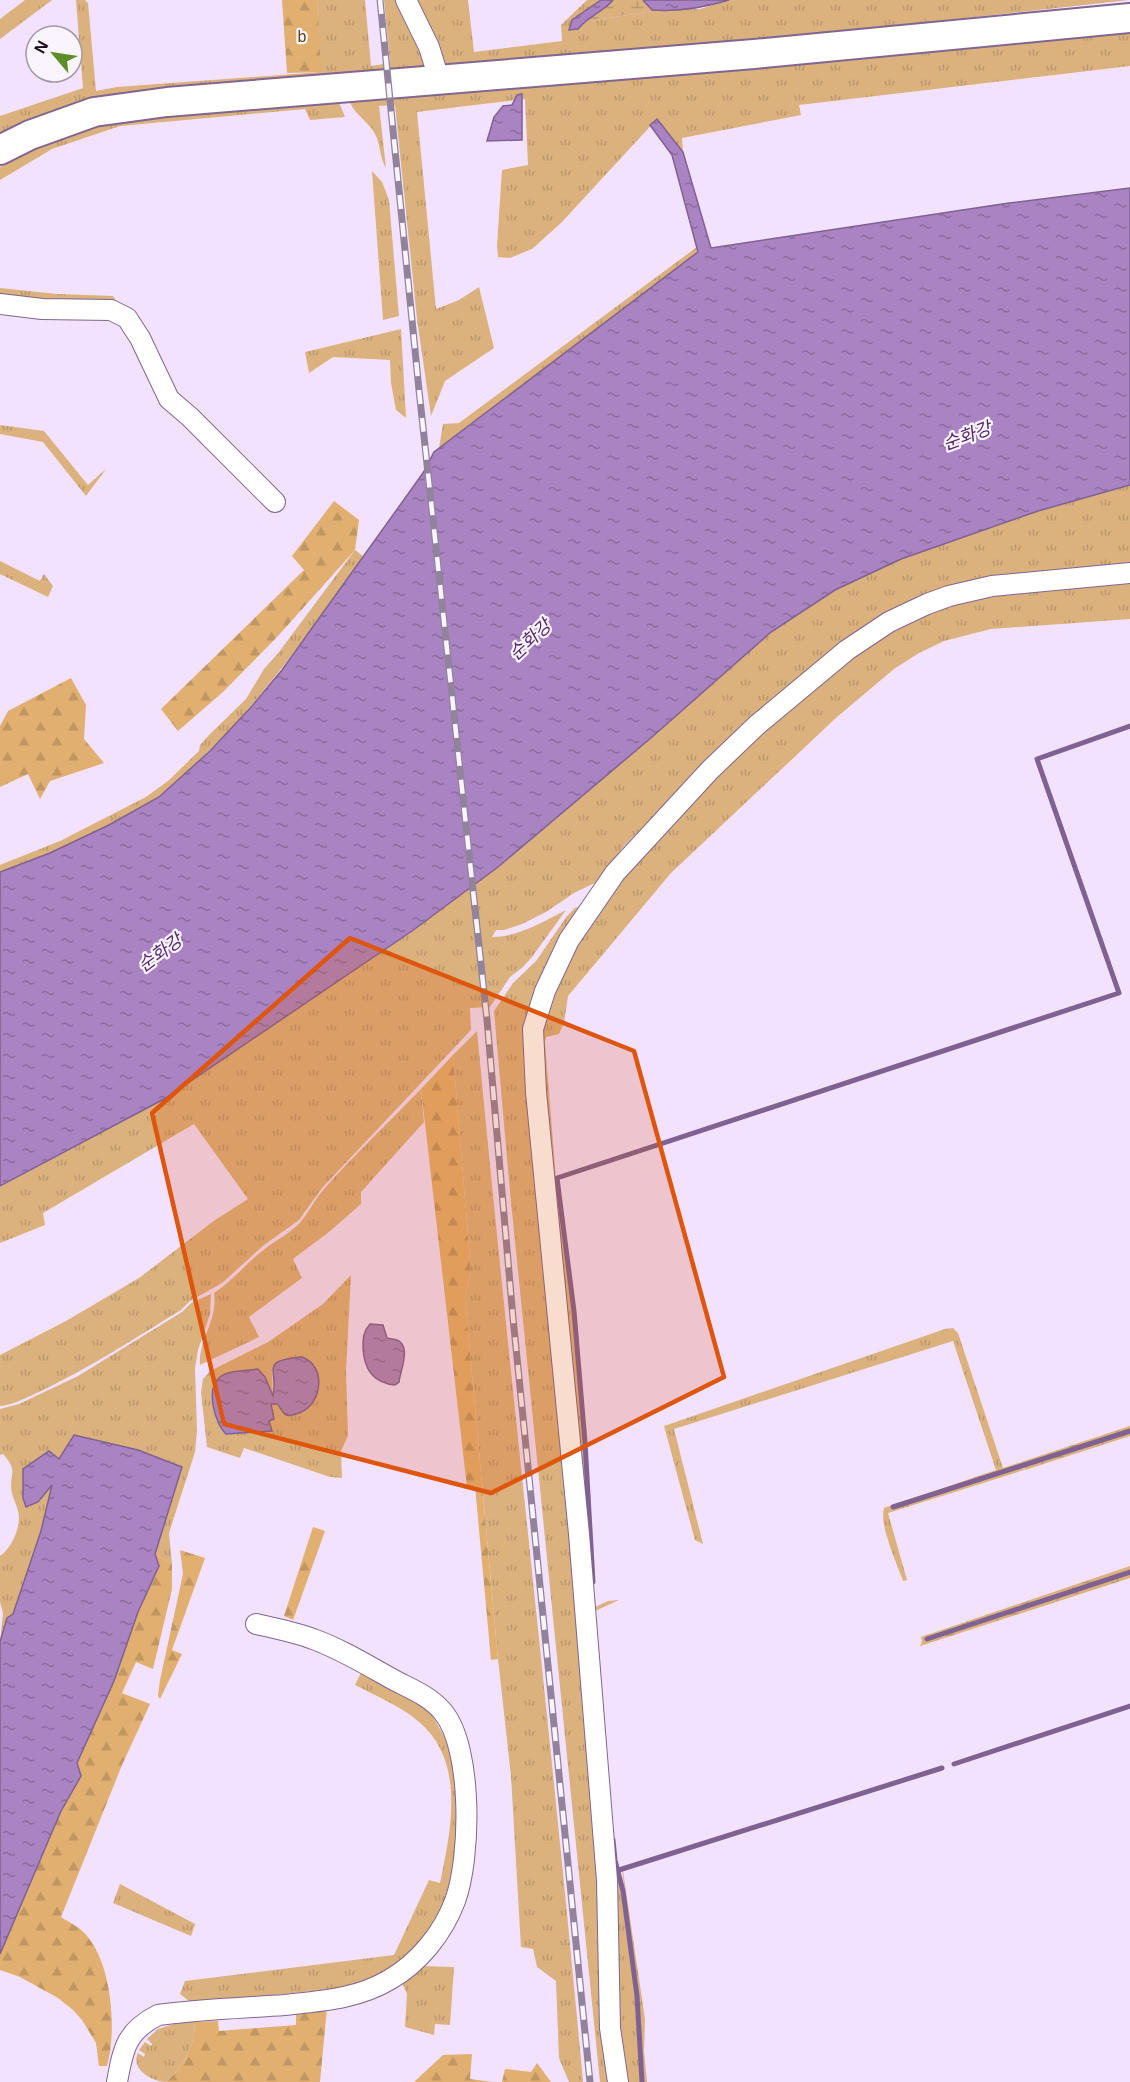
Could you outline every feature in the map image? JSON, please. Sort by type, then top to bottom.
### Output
[{"type":"street","points":[[406,0],[429,47],[439,78]]},
{"type":"street","points":[[0,150],[30,135],[94,112],[167,102],[754,54],[1130,18]]},
{"type":"street","points":[[0,304],[42,309],[111,310],[127,318],[137,332],[169,399],[190,417],[274,502]]},
{"type":"street","points":[[618,2082],[610,2028],[607,1880],[579,1534],[536,1092],[533,1029],[539,1006],[569,940],[615,873],[735,745],[847,650],[909,611],[949,596],[1013,582],[1130,573]]},
{"type":"street","points":[[117,2082],[125,2045],[142,2024],[158,2015],[316,2002],[355,1995],[384,1983],[401,1973],[421,1955],[444,1924],[456,1899],[464,1856],[466,1792],[456,1734],[444,1714],[435,1703],[420,1693],[328,1645],[311,1638],[256,1624]]},
{"type":"highlighted area","points":[[350,938],[634,1051],[724,1377],[491,1493],[224,1424],[152,1113]]},
{"type":"green space","points":[[25,0],[52,0],[0,39],[0,19]]},
{"type":"green space","points":[[76,0],[85,0],[88,3],[96,91],[117,87],[320,72],[317,0],[365,0],[371,66],[390,63],[384,0],[404,0],[428,64],[423,69],[0,140],[0,116],[83,88],[84,24],[78,24]]},
{"type":"green space","name":"b","points":[[282,0],[317,0],[321,72],[287,73]]},
{"type":"green space","points":[[412,0],[468,0],[474,52],[562,41],[561,25],[587,0],[601,0],[572,20],[578,29],[583,22],[659,10],[700,9],[729,0],[1129,0],[828,33],[450,67],[443,64]]},
{"type":"green space","points":[[613,0],[643,0],[652,9],[659,10],[583,22],[597,14]]},
{"type":"green space","points":[[1130,21],[1130,66],[799,105],[801,115],[682,138],[683,152],[657,119],[561,223],[532,249],[510,258],[498,257],[497,246],[502,170],[528,165],[525,99],[417,112],[436,309],[459,300],[479,287],[494,348],[445,381],[431,416],[417,319],[395,105],[379,106],[386,168],[378,140],[370,127],[354,110],[349,100]]},
{"type":"green space","points":[[337,98],[345,117],[310,120],[305,109],[120,126],[52,149],[0,180],[0,167],[36,148],[96,123]]},
{"type":"green space","points":[[372,171],[382,182],[389,200],[399,316],[383,320]]},
{"type":"green space","points":[[697,247],[698,252],[439,448],[443,424],[459,423]]},
{"type":"green space","points":[[0,288],[57,294],[113,296],[117,302],[29,302],[0,297]]},
{"type":"green space","points":[[401,329],[406,418],[396,410],[390,360],[333,357],[309,373],[305,352]]},
{"type":"green space","points":[[0,425],[44,431],[88,485],[106,469],[86,496],[43,442],[0,434]]},
{"type":"green space","points":[[1130,485],[1130,567],[949,590],[736,735],[624,846],[597,882],[522,924],[496,930],[492,937],[530,928],[566,910],[532,957],[510,977],[490,1007],[470,1008],[471,1030],[322,1188],[299,1220],[264,1245],[222,1283],[190,1301],[181,1310],[58,1383],[10,1404],[0,1406],[0,1355],[66,1321],[139,1278],[215,1220],[248,1199],[194,1124],[43,1213],[45,1225],[0,1243],[0,1186],[164,1099],[412,931],[498,867],[652,737],[771,632],[835,590],[901,559],[1038,511]]},
{"type":"green space","points":[[334,501],[359,520],[355,550],[278,636],[223,692],[178,731],[161,709],[304,570],[292,556]]},
{"type":"green space","points":[[355,550],[363,556],[283,667],[216,744],[170,788],[139,809],[100,830],[60,849],[0,872],[0,865],[60,841],[146,797],[168,781],[199,751],[200,745],[209,735],[246,699],[264,669]]},
{"type":"green space","points":[[0,561],[40,581],[44,574],[53,586],[48,597],[0,574]]},
{"type":"green space","points":[[1130,578],[1130,619],[991,629],[944,641],[894,669],[837,717],[671,873],[568,996],[564,1023],[559,1034],[546,1037],[556,1179],[572,1311],[583,1441],[591,1580],[594,1588],[590,1585],[539,1026],[543,1009],[599,900],[736,753],[880,633],[968,598]]},
{"type":"green space","points":[[71,678],[86,705],[84,739],[104,763],[50,781],[40,799],[28,774],[0,787],[0,726],[8,711]]},
{"type":"green space","points":[[588,904],[536,994],[560,1378],[613,2082],[600,2082],[510,1192],[494,1011],[513,983],[536,961],[567,916],[575,908]]},
{"type":"green space","points":[[477,1031],[583,2082],[569,2082],[559,2058],[556,1981],[537,1967],[533,1949],[521,1947],[511,1776],[465,1297],[471,1272],[453,1055]]},
{"type":"green space","points":[[453,1055],[471,1272],[465,1297],[498,1659],[491,1660],[475,1486],[467,1487],[421,1089]]},
{"type":"green space","points":[[421,1089],[424,1122],[361,1192],[361,1204],[293,1259],[302,1278],[249,1317],[259,1337],[200,1365],[202,1347],[213,1313],[214,1293],[259,1253],[300,1223],[324,1189]]},
{"type":"green space","points":[[351,1275],[346,1371],[348,1436],[341,1451],[342,1478],[330,1477],[244,1448],[240,1458],[207,1447],[201,1392],[203,1379],[210,1371],[268,1342],[323,1304]],"holes":[[[314,1365],[317,1380],[304,1412],[288,1415],[274,1403],[271,1405],[274,1419],[269,1421],[271,1431],[226,1434],[221,1430],[262,1372],[273,1396],[272,1370]]]},
{"type":"green space","points":[[211,1294],[210,1314],[198,1350],[195,1368],[197,1431],[195,1452],[169,1533],[172,1564],[155,1554],[182,1467],[138,1450],[74,1435],[58,1460],[23,1469],[23,1498],[53,1483],[41,1531],[13,1614],[7,1618],[0,1642],[3,1613],[0,1602],[0,1556],[15,1536],[19,1517],[11,1487],[11,1465],[3,1454],[0,1455],[0,1409],[19,1404],[78,1376],[182,1312],[191,1303]]},
{"type":"green space","points":[[953,1328],[958,1333],[1003,1468],[1021,1462],[1024,1470],[888,1513],[907,1580],[903,1581],[889,1544],[884,1524],[884,1508],[996,1470],[953,1341],[674,1429],[703,1544],[695,1540],[664,1426]]},
{"type":"green space","points":[[1130,1426],[1130,1436],[1025,1470],[1021,1462]]},
{"type":"green space","points":[[313,1527],[325,1531],[293,1620],[284,1616]]},
{"type":"green space","points":[[180,1550],[205,1558],[172,1650],[182,1654],[160,1699],[158,1696],[160,1680],[183,1574]]},
{"type":"green space","points":[[155,1554],[172,1564],[172,1589],[153,1669],[136,1662],[122,1693],[150,1704],[122,1765],[61,1917],[87,1936],[95,1948],[107,1981],[112,2035],[107,2066],[99,2066],[96,2043],[82,2020],[58,1998],[20,1977],[0,1970],[0,1954],[61,1811],[81,1776],[77,1763],[114,1681],[138,1612],[159,1566]]},
{"type":"green space","points":[[1130,1566],[1130,1578],[920,1646],[921,1637]]},
{"type":"green space","points":[[619,1600],[593,1612],[614,1861],[618,1870],[635,1997],[640,2082],[622,2082],[591,1609],[608,1601]]},
{"type":"green space","points":[[363,1669],[404,1691],[431,1713],[446,1740],[456,1772],[458,1822],[455,1873],[443,1907],[423,1938],[401,1962],[359,1986],[199,2003],[189,2001],[180,1994],[185,1981],[394,1955],[429,1880],[440,1883],[451,1819],[449,1776],[444,1756],[434,1738],[412,1716],[355,1685]]},
{"type":"green space","points":[[622,1871],[645,2019],[644,2051],[647,2082],[644,2082],[639,1994]]},
{"type":"green space","points":[[120,1884],[195,1924],[191,1936],[113,1903]]},
{"type":"green space","points":[[419,1966],[454,1967],[450,2025],[435,2024],[434,2035],[405,2027],[407,1994],[403,1985],[407,1975]]},
{"type":"green space","points":[[327,2008],[320,2082],[166,2082],[187,2055],[193,2040],[195,2022],[218,2021],[219,2031],[296,2025],[296,2010]]},
{"type":"green space","points":[[180,2022],[195,2022],[193,2040],[183,2062],[166,2082],[155,2080],[144,2074],[136,2059],[138,2053],[144,2057],[145,2054],[139,2050],[145,2042],[151,2046],[152,2044],[147,2039],[158,2029]]},
{"type":"green space","points":[[472,2054],[470,2079],[493,2082],[414,2082],[443,2055]]},
{"type":"green space","points":[[537,2063],[551,2082],[502,2082],[505,2069],[531,2072]]},
{"type":"water","points":[[601,0],[613,0],[578,29],[569,30],[572,20]]},
{"type":"water","points":[[643,0],[729,0],[691,9],[652,10]]},
{"type":"water","points":[[522,94],[522,140],[487,141],[494,117],[503,106],[512,105],[517,95]]},
{"type":"water","name":"순화강","points":[[657,119],[683,152],[711,248],[1009,203],[1130,188],[1130,485],[1038,511],[901,559],[835,590],[771,632],[652,737],[498,867],[412,931],[164,1099],[0,1186],[0,872],[50,853],[109,825],[159,797],[210,751],[282,670],[423,473],[434,452],[698,252],[672,155],[650,125]]},
{"type":"water","points":[[370,1324],[383,1325],[387,1338],[397,1340],[404,1348],[399,1382],[395,1385],[375,1378],[365,1362],[363,1341]]},
{"type":"water","points":[[302,1357],[316,1369],[318,1377],[316,1396],[312,1404],[296,1414],[286,1415],[277,1404],[271,1404],[274,1419],[269,1421],[272,1431],[226,1434],[218,1422],[212,1397],[213,1389],[220,1377],[233,1372],[258,1369],[265,1377],[273,1396],[275,1364]]},
{"type":"water","points":[[74,1435],[138,1450],[182,1467],[155,1554],[159,1566],[138,1612],[114,1681],[77,1763],[81,1776],[61,1811],[0,1954],[0,1642],[7,1618],[13,1614],[41,1531],[52,1485],[38,1502],[26,1507],[23,1498],[23,1469],[49,1451],[59,1459]]},
{"type":"waterway","points":[[593,1582],[585,1442],[574,1311],[557,1178],[1119,993],[1037,759],[1130,726]]},
{"type":"waterway","points":[[893,1507],[1130,1431]]},
{"type":"waterway","points":[[927,1639],[1130,1572]]},
{"type":"waterway","points":[[954,1764],[1130,1706]]},
{"type":"waterway","points":[[619,1870],[942,1768]]},
{"type":"waterway","points":[[613,1840],[615,1860],[623,1891],[637,1996],[642,2082]]},
{"type":"railway","points":[[380,0],[419,390],[487,1020],[513,1318],[590,2082]]}]
